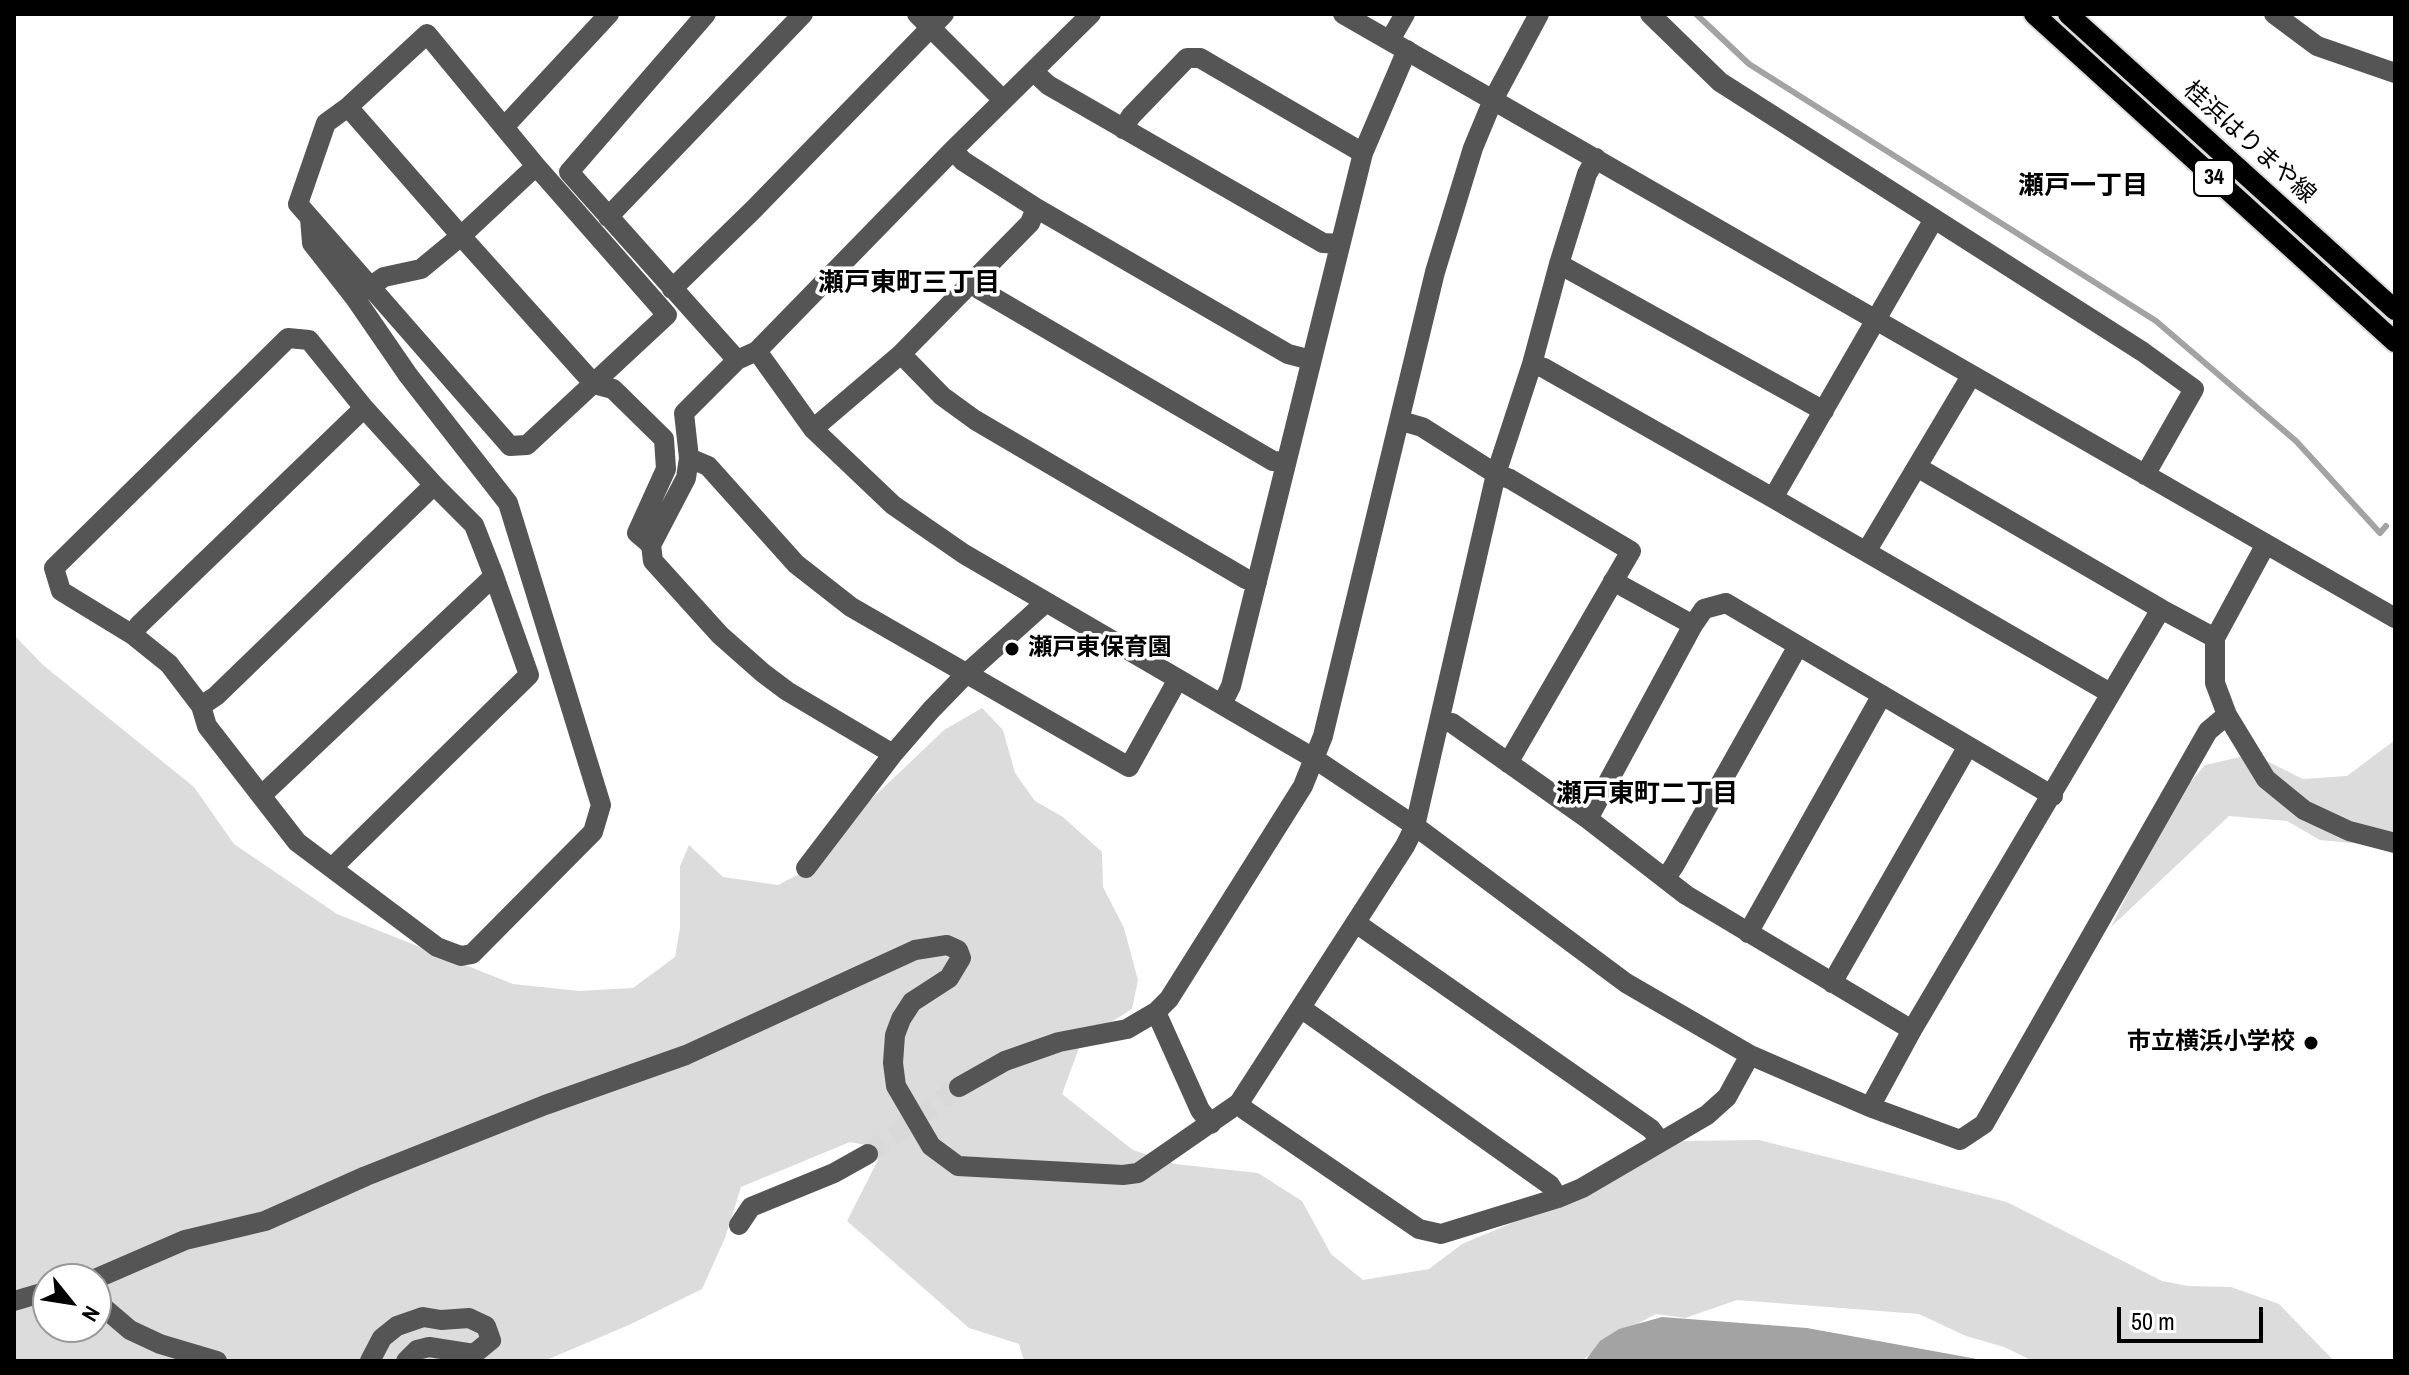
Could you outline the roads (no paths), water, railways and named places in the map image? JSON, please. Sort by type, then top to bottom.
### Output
[{"type":"main road","name":"桂浜はりまや線","points":[[2034,14],[2395,342]]},
{"type":"main road","name":"桂浜はりまや線","points":[[2068,14],[2395,310]]},
{"type":"street","points":[[505,126],[609,14]]},
{"type":"street","points":[[706,14],[569,172],[737,360]]},
{"type":"street","points":[[608,217],[803,14]]},
{"type":"street","points":[[893,754],[787,691],[763,673],[720,635],[653,561],[651,545],[686,478],[689,458],[684,413],[737,360],[757,351],[1091,14]]},
{"type":"street","points":[[1343,14],[2395,618]]},
{"type":"street","points":[[1222,704],[1231,686],[1363,153],[1405,14]]},
{"type":"street","points":[[959,1087],[1005,1061],[1059,1042],[1127,1029],[1156,1012],[1169,999],[1303,786],[1315,759],[1401,421],[1435,272],[1473,148],[1493,100],[1539,14]]},
{"type":"street","points":[[1650,14],[1720,82],[2143,352],[2194,389],[2145,475]]},
{"type":"street","points":[[2274,14],[2317,46],[2395,73]]},
{"type":"street","points":[[672,289],[754,209],[931,18],[1003,100]]},
{"type":"street","points":[[427,34],[505,126],[536,166],[667,315],[527,445],[510,446],[298,204],[326,123],[348,107],[427,34]]},
{"type":"street","points":[[1123,129],[1131,116],[1187,58],[1200,58],[1363,153]]},
{"type":"street","points":[[1033,71],[1048,85],[1323,243],[1340,244]]},
{"type":"street","points":[[348,107],[594,384],[613,389],[664,439],[666,469],[637,533],[651,545]]},
{"type":"street","points":[[953,150],[963,161],[1036,208],[1288,354],[1311,360]]},
{"type":"street","points":[[112,1272],[185,1240],[265,1221],[366,1176],[531,1110],[686,1055],[915,950],[947,945],[958,950],[961,958],[958,967],[949,978],[912,1002],[895,1035],[893,1063],[896,1086],[931,1146],[958,1166],[1123,1175],[1138,1173],[1239,1103],[1415,826],[1496,474],[1532,364],[1587,174],[1596,158]]},
{"type":"street","points":[[371,286],[384,277],[421,269],[536,166]]},
{"type":"street","points":[[813,429],[901,354],[1030,223],[1036,208]]},
{"type":"street","points":[[310,218],[312,243],[355,298],[408,375],[508,503],[601,805],[593,832],[472,954],[461,956],[437,947],[297,842],[207,726],[201,706],[169,664],[133,635],[61,591],[54,568],[288,338],[309,340],[364,408],[474,525],[529,675],[333,867]]},
{"type":"street","points":[[1773,498],[1934,219]]},
{"type":"street","points":[[1559,264],[1824,411]]},
{"type":"street","points":[[972,282],[979,289],[1273,461],[1286,462]]},
{"type":"street","points":[[757,351],[813,429],[893,505],[964,554],[1315,759],[1415,826],[1626,983],[1750,1055],[1870,1107],[1960,1140],[1984,1124],[2208,731],[2227,715]]},
{"type":"street","points":[[901,354],[942,396],[975,420],[1246,579],[1257,582]]},
{"type":"street","points":[[1532,364],[1773,498],[2110,693]]},
{"type":"street","points":[[1866,552],[1971,376]]},
{"type":"street","points":[[133,635],[139,625],[364,408]]},
{"type":"street","points":[[1401,421],[1422,427],[1496,474],[1510,479],[1631,551],[1508,763]]},
{"type":"street","points":[[689,458],[708,466],[796,564],[851,607],[1129,767],[1178,679]]},
{"type":"street","points":[[1917,467],[2215,638]]},
{"type":"street","points":[[201,706],[216,696],[434,485]]},
{"type":"street","points":[[2266,544],[2215,638],[2215,683],[2227,715],[2266,779],[2304,810],[2349,831],[2395,843]]},
{"type":"street","points":[[262,795],[494,576]]},
{"type":"street","points":[[1613,581],[1693,625]]},
{"type":"street","points":[[806,868],[893,754],[966,674],[1045,603]]},
{"type":"street","points":[[1588,819],[1693,625],[1704,609],[1726,603],[2053,796]]},
{"type":"street","points":[[1870,1107],[1912,1030],[2161,609]]},
{"type":"street","points":[[1665,879],[1798,646]]},
{"type":"street","points":[[1748,933],[1882,695]]},
{"type":"street","points":[[1440,721],[1452,723],[1588,819],[1686,895],[1912,1030]]},
{"type":"street","points":[[1832,983],[1968,746]]},
{"type":"street","points":[[1356,923],[1651,1129],[1661,1142]]},
{"type":"street","points":[[1301,1008],[1550,1185],[1558,1198]]},
{"type":"street","points":[[1156,1012],[1200,1110],[1211,1124]]},
{"type":"street","points":[[1239,1103],[1270,1128],[1419,1229],[1441,1234],[1582,1188],[1707,1115],[1727,1097],[1750,1055]]},
{"type":"street","points":[[739,1225],[751,1207],[834,1173],[868,1154]]},
{"type":"street","points":[[112,1315],[130,1330],[160,1344],[217,1361]]},
{"type":"street","points":[[370,1361],[382,1338],[397,1326],[423,1317],[441,1320],[469,1318],[486,1326],[491,1340],[474,1354],[429,1347],[417,1350],[406,1361]]},
{"type":"waterway","points":[[1696,14],[1749,64],[2156,321],[2296,441],[2380,533],[2386,526]]},
{"type":"tunnel","points":[[868,1154],[959,1087]]},
{"type":"place","name":"瀬戸東保育園","points":[[1012,649]]},
{"type":"place","name":"市立横浜小学校","points":[[2311,1043]]},
{"type":"district","name":"瀬戸一丁目","points":[[2083,187]]},
{"type":"district","name":"瀬戸東町三丁目","points":[[909,284]]},
{"type":"district","name":"瀬戸東町二丁目","points":[[1647,795]]}]
